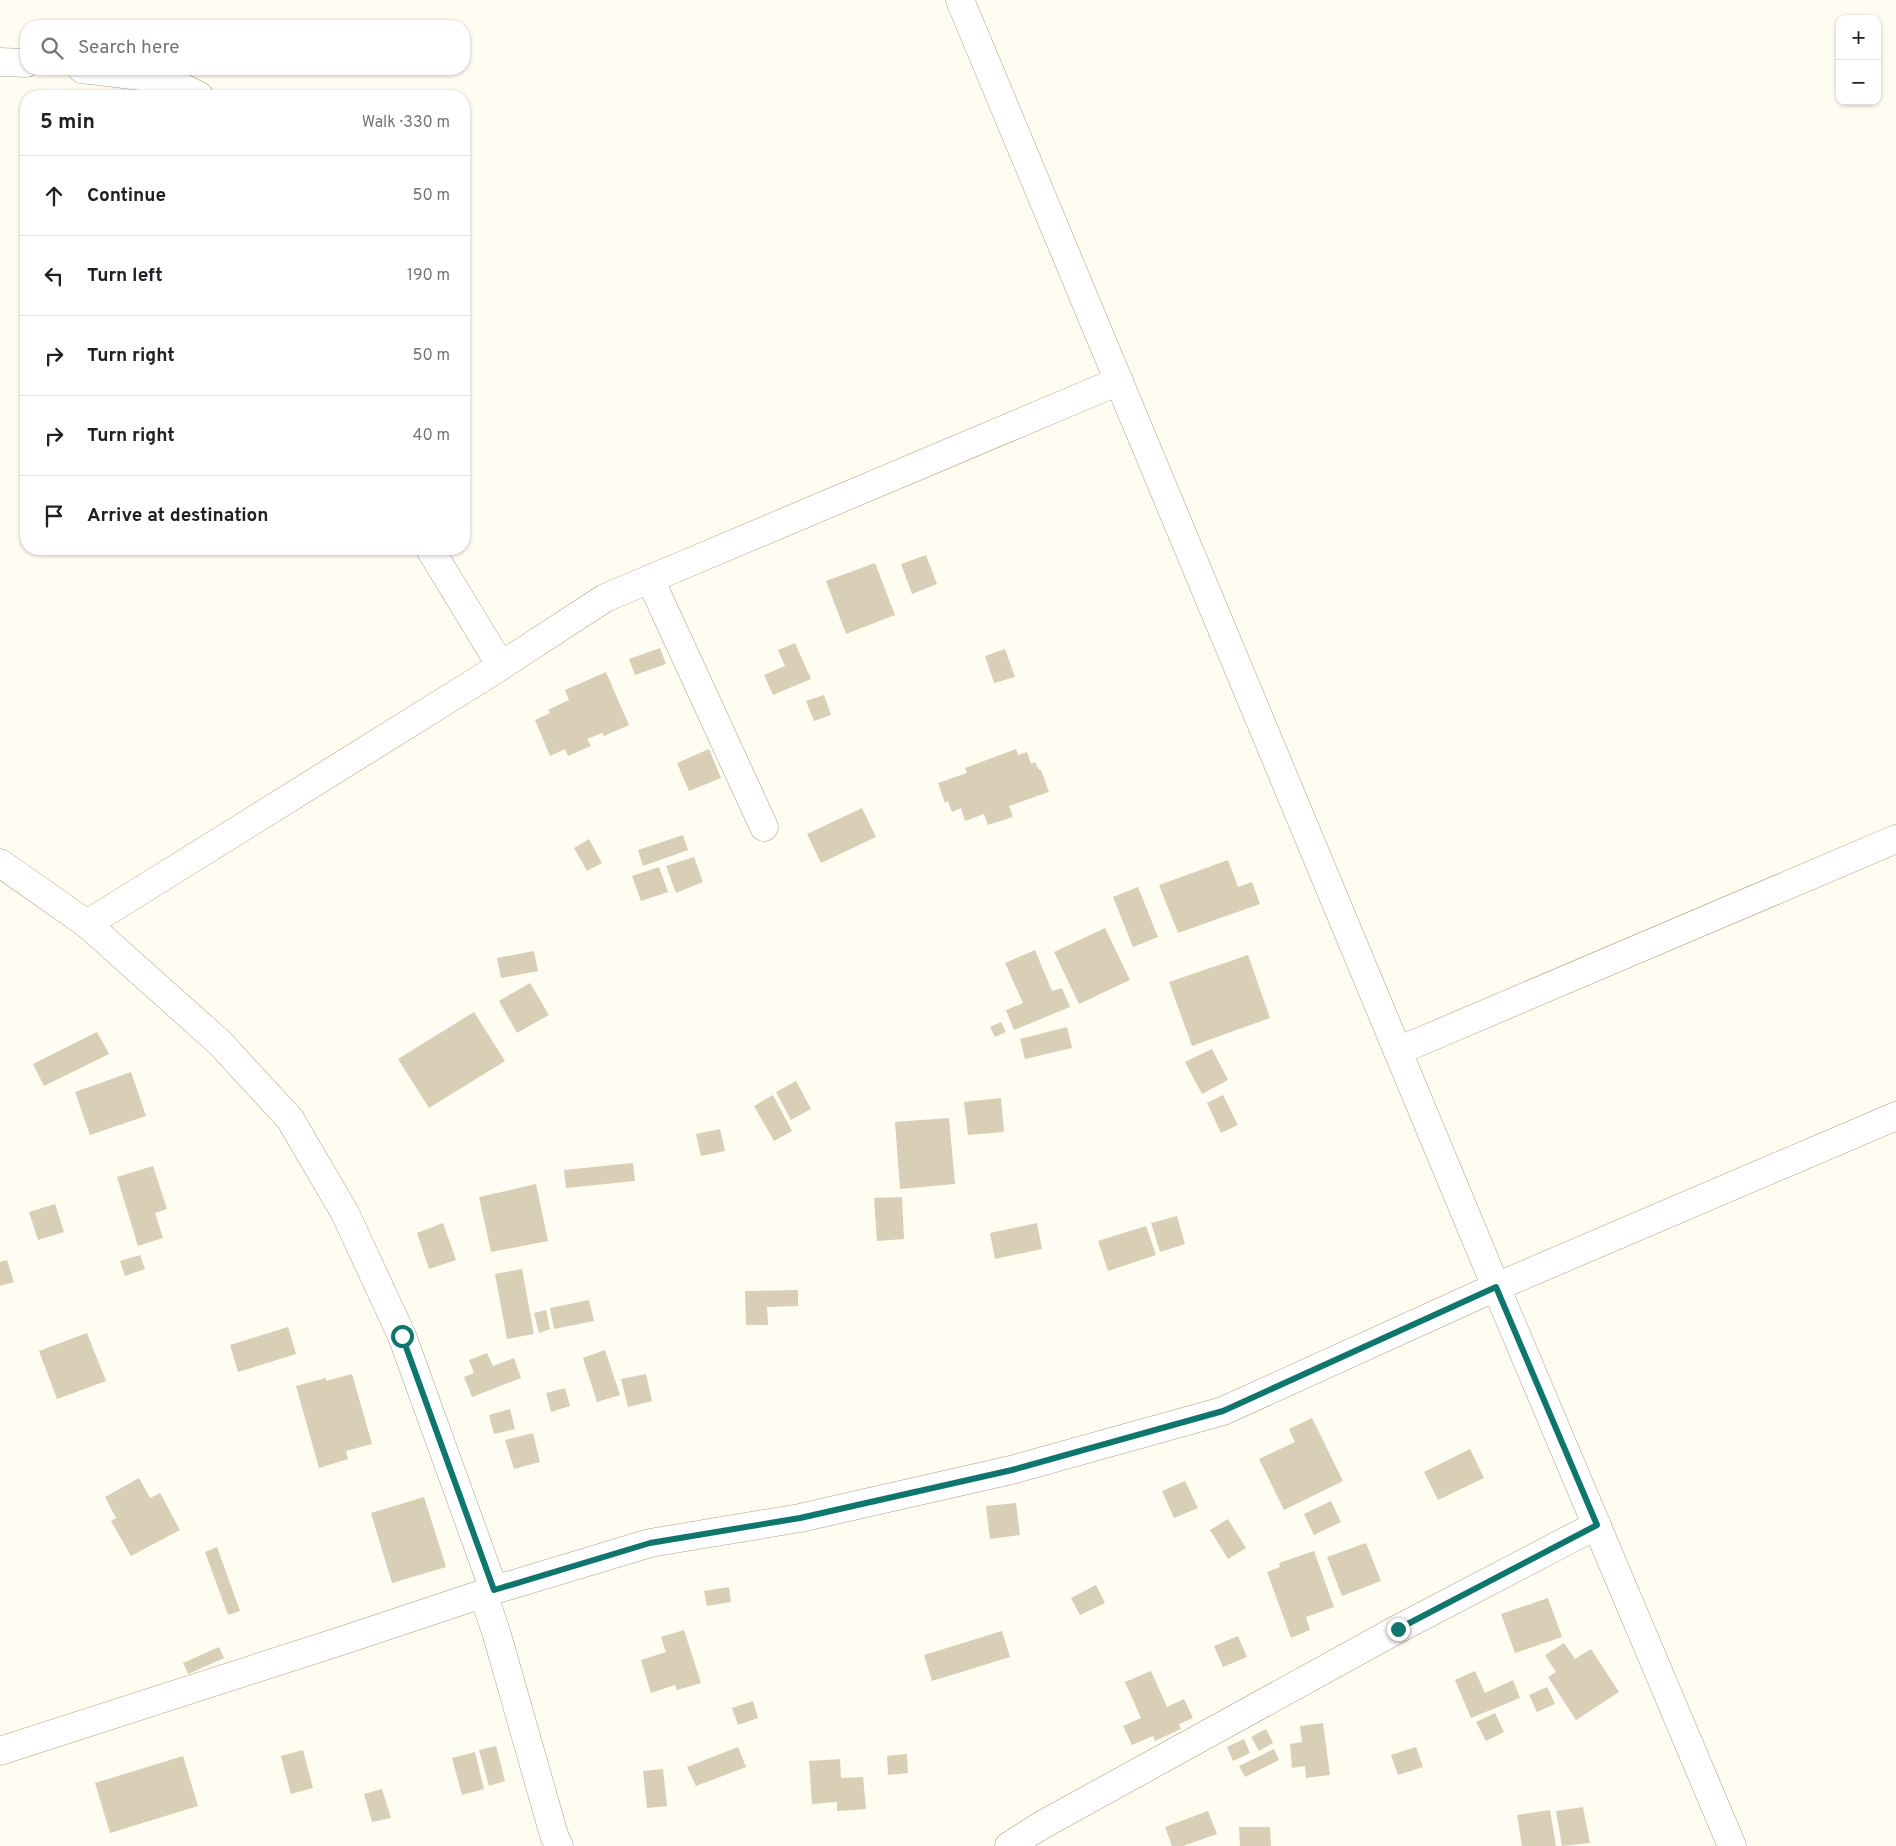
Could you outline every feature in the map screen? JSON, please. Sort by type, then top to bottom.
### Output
[{"type":"street","points":[[960,0],[1496,1287],[1732,1846]]},
{"type":"street","points":[[0,62],[20,63]]},
{"type":"street","points":[[132,75],[166,79],[187,90]]},
{"type":"street","points":[[87,924],[501,666],[605,598],[1119,381]]},
{"type":"street","points":[[434,555],[501,666]]},
{"type":"street","points":[[650,579],[764,827]]},
{"type":"street","points":[[1398,1051],[1896,839]]},
{"type":"street","points":[[0,862],[87,924],[220,1043],[290,1119],[345,1213],[402,1336],[488,1592],[496,1635],[554,1835],[559,1846]]},
{"type":"street","points":[[0,1751],[488,1592],[650,1543],[800,1518],[1012,1470],[1223,1411],[1496,1287],[1896,1116]]},
{"type":"street","points":[[1010,1846],[1051,1820],[1398,1629],[1597,1525]]},
{"type":"building","points":[[926,555],[937,584],[912,594],[901,564]]},
{"type":"building","points":[[875,563],[895,615],[846,634],[826,581]]},
{"type":"building","points":[[795,643],[811,679],[773,695],[764,675],[785,666],[778,650]]},
{"type":"building","points":[[660,648],[666,664],[635,675],[629,659]]},
{"type":"building","points":[[1005,649],[1015,677],[994,683],[985,656]]},
{"type":"building","points":[[606,672],[629,725],[604,736],[602,733],[587,739],[591,746],[568,756],[565,749],[550,756],[535,720],[550,713],[548,710],[569,700],[565,690]]},
{"type":"building","points":[[824,695],[831,715],[814,721],[806,701]]},
{"type":"building","points":[[709,749],[721,778],[689,791],[677,763]]},
{"type":"building","points":[[1016,749],[1018,755],[1027,752],[1031,764],[1035,762],[1039,770],[1041,770],[1049,792],[1009,806],[1013,817],[988,825],[984,814],[965,821],[961,808],[952,812],[948,801],[945,803],[938,783],[967,773],[965,768]]},
{"type":"building","points":[[862,808],[876,837],[821,863],[807,834]]},
{"type":"building","points":[[683,835],[688,850],[643,866],[638,850]]},
{"type":"building","points":[[589,839],[602,863],[587,871],[574,848]]},
{"type":"building","points":[[694,857],[703,882],[676,893],[666,866]]},
{"type":"building","points":[[1228,860],[1238,887],[1252,882],[1260,904],[1178,933],[1159,885]]},
{"type":"building","points":[[659,867],[668,892],[641,901],[632,876]]},
{"type":"building","points":[[1138,887],[1158,937],[1133,947],[1113,897]]},
{"type":"building","points":[[1105,928],[1130,980],[1079,1004],[1054,952]]},
{"type":"building","points":[[1035,950],[1052,991],[1062,988],[1070,1007],[1014,1030],[1006,1010],[1023,1003],[1005,963]]},
{"type":"building","points":[[534,951],[538,971],[501,978],[497,958]]},
{"type":"building","points":[[1248,955],[1270,1018],[1192,1046],[1169,982]]},
{"type":"building","points":[[530,983],[549,1015],[517,1033],[499,1001]]},
{"type":"building","points":[[474,1012],[505,1061],[429,1108],[398,1059]]},
{"type":"building","points":[[1001,1022],[1006,1032],[995,1037],[990,1027]]},
{"type":"building","points":[[1067,1027],[1072,1048],[1025,1059],[1020,1039]]},
{"type":"building","points":[[97,1032],[109,1054],[44,1086],[33,1064]]},
{"type":"building","points":[[1212,1049],[1228,1080],[1202,1094],[1185,1062]]},
{"type":"building","points":[[131,1072],[146,1116],[90,1135],[75,1092]]},
{"type":"building","points":[[796,1081],[811,1109],[791,1120],[776,1092]]},
{"type":"building","points":[[773,1095],[792,1131],[774,1141],[754,1106]]},
{"type":"building","points":[[1223,1095],[1238,1125],[1221,1133],[1207,1103]]},
{"type":"building","points":[[1001,1098],[1004,1132],[968,1135],[964,1102]]},
{"type":"building","points":[[949,1118],[955,1184],[900,1189],[895,1122]]},
{"type":"building","points":[[720,1129],[725,1151],[701,1156],[696,1134]]},
{"type":"building","points":[[633,1163],[635,1181],[566,1188],[564,1170]]},
{"type":"building","points":[[153,1166],[167,1209],[155,1213],[163,1238],[138,1246],[117,1177]]},
{"type":"building","points":[[536,1184],[548,1241],[491,1252],[479,1197]]},
{"type":"building","points":[[902,1197],[904,1239],[877,1241],[874,1198]]},
{"type":"building","points":[[55,1204],[64,1232],[38,1240],[29,1212]]},
{"type":"building","points":[[1177,1216],[1185,1244],[1160,1252],[1151,1223]]},
{"type":"building","points":[[443,1223],[456,1260],[429,1269],[417,1233]]},
{"type":"building","points":[[1037,1223],[1042,1249],[995,1259],[990,1233]]},
{"type":"building","points":[[1146,1226],[1156,1255],[1108,1271],[1098,1241]]},
{"type":"building","points":[[140,1255],[145,1269],[125,1276],[120,1261]]},
{"type":"building","points":[[7,1260],[14,1282],[0,1286],[0,1262]]},
{"type":"building","points":[[522,1269],[534,1334],[507,1339],[495,1274]]},
{"type":"building","points":[[798,1290],[798,1306],[767,1307],[768,1325],[746,1325],[745,1291]]},
{"type":"building","points":[[589,1300],[594,1321],[554,1329],[550,1308]]},
{"type":"building","points":[[546,1310],[550,1329],[539,1333],[534,1313]]},
{"type":"building","points":[[288,1327],[296,1354],[238,1372],[230,1345]]},
{"type":"building","points":[[87,1333],[106,1381],[57,1399],[39,1351]]},
{"type":"building","points":[[605,1350],[620,1395],[597,1402],[583,1358]]},
{"type":"building","points":[[487,1353],[493,1366],[514,1358],[521,1378],[472,1397],[464,1377],[474,1373],[469,1360]]},
{"type":"building","points":[[352,1374],[372,1444],[346,1451],[348,1459],[319,1468],[296,1386],[326,1378],[326,1381]]},
{"type":"building","points":[[646,1374],[652,1401],[628,1407],[621,1379]]},
{"type":"building","points":[[565,1388],[570,1406],[551,1412],[546,1393]]},
{"type":"building","points":[[510,1409],[515,1429],[494,1434],[489,1415]]},
{"type":"building","points":[[1312,1418],[1343,1481],[1284,1510],[1259,1459],[1295,1442],[1289,1429]]},
{"type":"building","points":[[533,1433],[540,1462],[514,1469],[505,1440]]},
{"type":"building","points":[[1470,1449],[1484,1478],[1438,1500],[1424,1472]]},
{"type":"building","points":[[139,1478],[150,1498],[160,1493],[180,1530],[131,1556],[111,1521],[116,1518],[105,1497]]},
{"type":"building","points":[[1185,1481],[1198,1508],[1174,1518],[1162,1491]]},
{"type":"building","points":[[424,1497],[446,1567],[392,1583],[371,1513]]},
{"type":"building","points":[[1331,1501],[1341,1522],[1314,1535],[1304,1514]]},
{"type":"building","points":[[1016,1503],[1020,1535],[990,1539],[986,1506]]},
{"type":"building","points":[[1228,1519],[1246,1548],[1228,1559],[1210,1530]]},
{"type":"building","points":[[1366,1543],[1381,1581],[1342,1596],[1327,1557]]},
{"type":"building","points":[[217,1547],[240,1611],[228,1615],[205,1552]]},
{"type":"building","points":[[1314,1551],[1334,1607],[1306,1617],[1310,1630],[1291,1638],[1267,1572],[1280,1567],[1279,1563]]},
{"type":"building","points":[[1096,1585],[1105,1603],[1080,1615],[1071,1598]]},
{"type":"building","points":[[729,1587],[731,1602],[707,1606],[704,1591]]},
{"type":"building","points":[[1548,1598],[1562,1637],[1515,1653],[1501,1614]]},
{"type":"building","points":[[684,1630],[701,1683],[677,1690],[675,1685],[651,1693],[641,1660],[666,1652],[661,1637]]},
{"type":"building","points":[[1002,1631],[1010,1657],[932,1681],[924,1655]]},
{"type":"building","points":[[1238,1636],[1247,1657],[1223,1667],[1214,1646]]},
{"type":"building","points":[[1564,1643],[1575,1659],[1591,1649],[1619,1692],[1576,1720],[1548,1677],[1556,1672],[1545,1655]]},
{"type":"building","points":[[219,1647],[224,1658],[188,1674],[183,1663]]},
{"type":"building","points":[[1151,1671],[1167,1707],[1184,1699],[1193,1718],[1179,1724],[1181,1729],[1155,1741],[1153,1736],[1132,1745],[1123,1726],[1141,1718],[1125,1682]]},
{"type":"building","points":[[1475,1671],[1485,1693],[1513,1680],[1520,1698],[1471,1718],[1455,1680]]},
{"type":"building","points":[[1547,1687],[1555,1704],[1537,1712],[1529,1695]]},
{"type":"building","points":[[753,1701],[758,1718],[738,1725],[732,1708]]},
{"type":"building","points":[[1495,1713],[1504,1732],[1486,1741],[1476,1722]]},
{"type":"building","points":[[1323,1723],[1330,1775],[1306,1778],[1305,1766],[1292,1768],[1290,1744],[1302,1742],[1300,1726]]},
{"type":"building","points":[[1266,1729],[1273,1743],[1259,1751],[1251,1737]]},
{"type":"building","points":[[1244,1739],[1250,1753],[1233,1761],[1227,1747]]},
{"type":"building","points":[[496,1746],[505,1781],[489,1786],[479,1750]]},
{"type":"building","points":[[738,1747],[746,1767],[696,1786],[687,1767]]},
{"type":"building","points":[[1416,1747],[1423,1767],[1398,1775],[1391,1755]]},
{"type":"building","points":[[1274,1749],[1279,1760],[1245,1777],[1239,1766]]},
{"type":"building","points":[[303,1750],[313,1788],[291,1794],[281,1756]]},
{"type":"building","points":[[475,1752],[484,1789],[462,1795],[452,1758]]},
{"type":"building","points":[[907,1754],[908,1773],[888,1775],[887,1756]]},
{"type":"building","points":[[183,1756],[198,1806],[110,1833],[95,1783]]},
{"type":"building","points":[[840,1759],[841,1778],[863,1777],[866,1809],[837,1811],[837,1802],[812,1804],[809,1761]]},
{"type":"building","points":[[663,1769],[667,1806],[647,1808],[643,1771]]},
{"type":"building","points":[[382,1789],[391,1818],[372,1822],[364,1794]]},
{"type":"building","points":[[1583,1807],[1590,1843],[1562,1846],[1556,1811]]},
{"type":"building","points":[[1550,1810],[1556,1846],[1522,1846],[1517,1815]]},
{"type":"building","points":[[1208,1811],[1217,1834],[1183,1846],[1172,1846],[1165,1827]]},
{"type":"building","points":[[1239,1827],[1270,1827],[1271,1846],[1240,1846]]},
{"type":"route","points":[[402,1336],[494,1590],[650,1543],[800,1518],[1012,1470],[1223,1411],[1496,1287],[1597,1525],[1398,1629]]}]
